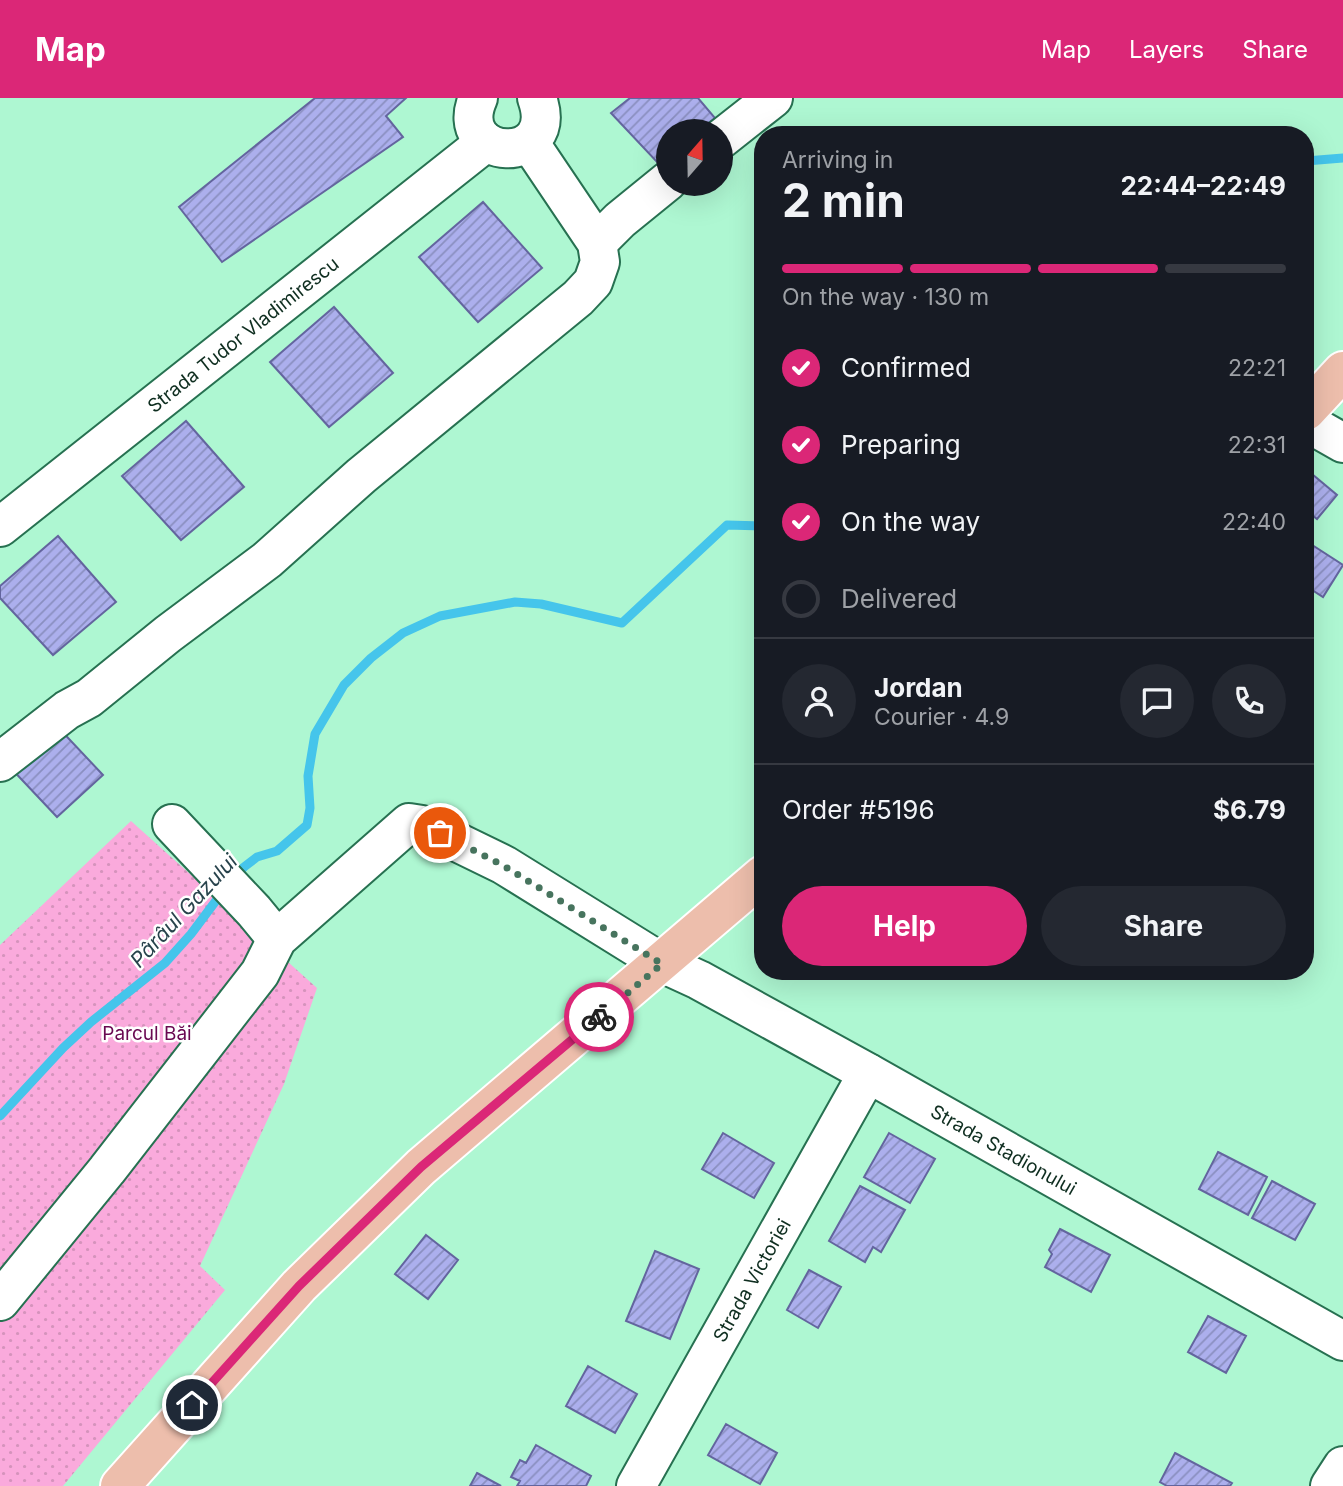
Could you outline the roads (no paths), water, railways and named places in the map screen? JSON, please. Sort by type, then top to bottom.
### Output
[{"type":"main road","points":[[1314,402],[1343,371]]},
{"type":"main road","points":[[120,1486],[299,1286],[421,1167],[754,883]]},
{"type":"street","points":[[478,98],[474,110],[478,133],[496,148],[508,149],[529,142],[537,132],[541,121],[537,98]]},
{"type":"street","points":[[733,130],[773,98]]},
{"type":"street","name":"Strada Tudor Vladimirescu","points":[[0,527],[486,142]]},
{"type":"street","points":[[0,762],[67,710],[89,698],[267,560],[360,476],[578,298],[593,282],[600,262],[597,243],[529,142]]},
{"type":"street","points":[[597,243],[656,191]]},
{"type":"street","points":[[1314,427],[1343,443]]},
{"type":"street","name":"Strada Stadionului","points":[[276,939],[409,823],[422,825],[504,866],[662,964],[699,981],[868,1073],[1343,1341]]},
{"type":"street","points":[[0,1301],[107,1170],[260,973],[276,939],[254,911],[172,824]]},
{"type":"street","name":"Strada Victoriei","points":[[636,1486],[868,1073]]},
{"type":"street","points":[[1330,1486],[1343,1466]]},
{"type":"waterway","name":"Pârâul Gazului","points":[[1314,160],[1343,158]]},
{"type":"waterway","name":"Pârâul Gazului","points":[[235,876],[257,857],[277,851],[307,825],[310,808],[308,776],[315,734],[344,685],[371,658],[403,633],[440,616],[515,602],[541,604],[622,623],[727,525],[754,526]]},
{"type":"waterway","name":"Pârâul Gazului","points":[[0,1116],[91,1022],[165,963],[224,890]]},
{"type":"park label","name":"Parcul Băi","points":[[147,1033]]}]
